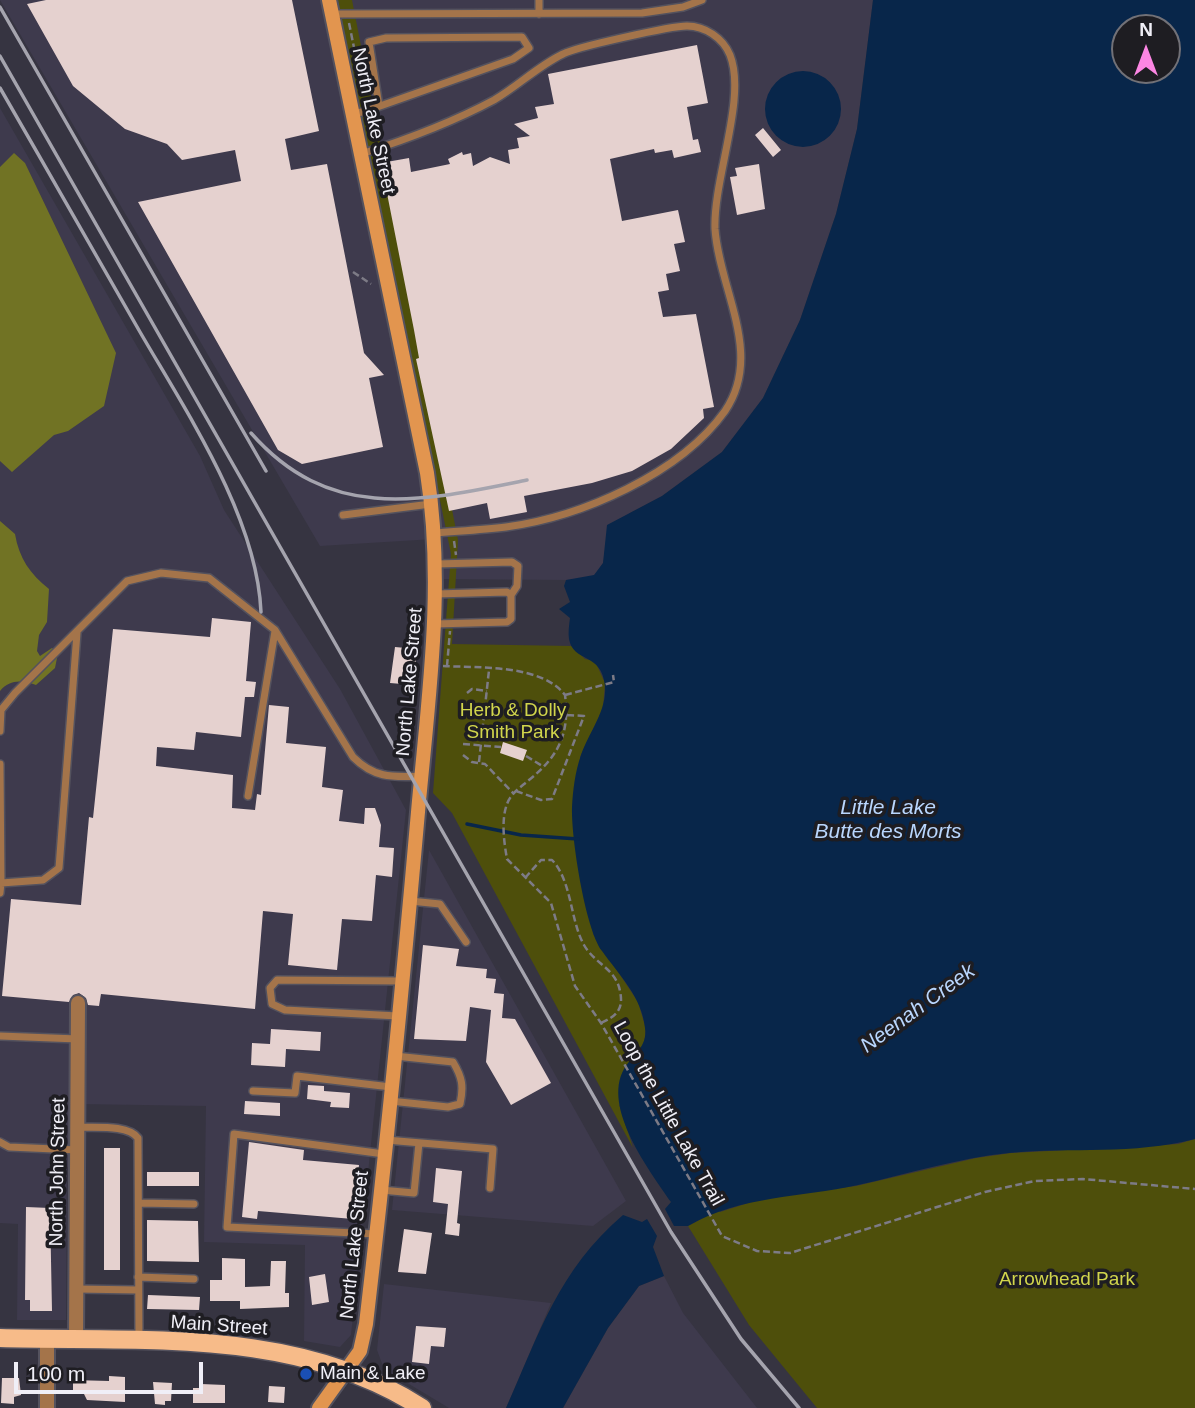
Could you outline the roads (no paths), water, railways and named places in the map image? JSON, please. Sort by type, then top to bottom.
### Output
[{"type":"main road","name":"North Lake Street","points":[[319,1408],[360,1351],[364,1337],[410,900],[436,594],[432,504],[330,7]]},
{"type":"main road","name":"Main Street","points":[[0,1338],[253,1348],[347,1370],[422,1408]]},
{"type":"street","name":"North John Street","points":[[76,1340],[78,1003]]},
{"type":"street","points":[[47,1339],[47,1408]]},
{"type":"lane","points":[[539,0],[539,14]]},
{"type":"lane","points":[[330,7],[539,14],[654,12],[702,0]]},
{"type":"lane","points":[[361,154],[494,100],[565,52],[687,26],[711,31],[729,54],[735,85],[715,231],[739,328],[738,384],[727,407],[690,450],[660,471],[594,503],[507,527],[434,533]]},
{"type":"lane","points":[[352,114],[380,106],[513,59],[529,48],[522,37],[386,38],[369,42],[380,106]]},
{"type":"lane","points":[[343,515],[432,504]]},
{"type":"lane","points":[[435,624],[511,620],[511,595],[519,573],[518,566],[512,562],[436,564]]},
{"type":"lane","points":[[0,731],[1,710],[127,581],[162,573],[209,578],[275,630],[354,757],[367,771],[380,776],[422,776]]},
{"type":"lane","points":[[436,594],[507,592],[511,595]]},
{"type":"lane","points":[[248,796],[275,630]]},
{"type":"lane","points":[[1,883],[43,880],[59,868],[77,633]]},
{"type":"lane","points":[[0,764],[0,892]]},
{"type":"lane","points":[[410,900],[440,904],[466,942]]},
{"type":"lane","points":[[398,1016],[285,1010],[272,1004],[270,988],[277,980],[313,978],[402,982]]},
{"type":"lane","points":[[0,1036],[79,1039]]},
{"type":"lane","points":[[253,1091],[295,1093],[297,1076],[448,1107],[460,1104],[463,1079],[453,1062],[394,1056]]},
{"type":"lane","points":[[78,1128],[134,1132],[139,1144],[139,1342]]},
{"type":"lane","points":[[376,1234],[227,1227],[234,1134],[385,1147],[419,1143],[493,1149],[490,1188]]},
{"type":"lane","points":[[0,1142],[9,1147],[77,1150]]},
{"type":"lane","points":[[381,1190],[414,1193],[419,1143]]},
{"type":"lane","points":[[139,1203],[194,1204]]},
{"type":"lane","points":[[138,1276],[194,1279]]},
{"type":"lane","points":[[76,1289],[138,1290]]},
{"type":"water","name":"Little Lake Butte des Morts","points":[[873,0],[1195,0],[1195,1139],[1149,1147],[990,1155],[858,1185],[750,1203],[729,1208],[688,1226],[674,1226],[665,1209],[671,1202],[631,1138],[619,1102],[619,1085],[624,1069],[642,1046],[645,1028],[635,996],[602,951],[590,923],[580,882],[572,821],[577,768],[600,713],[605,686],[599,668],[572,647],[569,637],[570,618],[559,609],[570,602],[564,586],[566,580],[594,575],[603,563],[607,525],[662,496],[722,452],[763,398],[800,320],[836,214],[857,129]]},
{"type":"water","points":[[803,71],[817,74],[830,82],[838,95],[841,109],[838,123],[830,136],[817,144],[803,147],[789,144],[776,136],[768,123],[765,109],[768,95],[776,82],[789,74]]},
{"type":"water","points":[[623,1215],[642,1222],[647,1219],[657,1236],[653,1247],[664,1276],[639,1286],[608,1328],[563,1408],[506,1408],[541,1328],[566,1281],[601,1236]]},
{"type":"waterway","points":[[467,824],[521,835],[578,839]]},
{"type":"railway","points":[[0,7],[266,471]]},
{"type":"railway","points":[[0,56],[671,1232],[741,1339],[799,1408]]},
{"type":"railway","points":[[0,88],[217,467],[247,540],[257,576],[261,612]]},
{"type":"railway","points":[[251,433],[282,462],[313,482],[346,493],[380,499],[451,494],[527,480]]},
{"type":"place","name":"Main & Lake","points":[[306,1374]]},
{"type":"park label","name":"Herb & Dolly Smith Park","points":[[513,722]]},
{"type":"park label","name":"Arrowhead Park","points":[[1067,1280]]},
{"type":"water label","name":"Neenah Creek","points":[[918,1009]]}]
